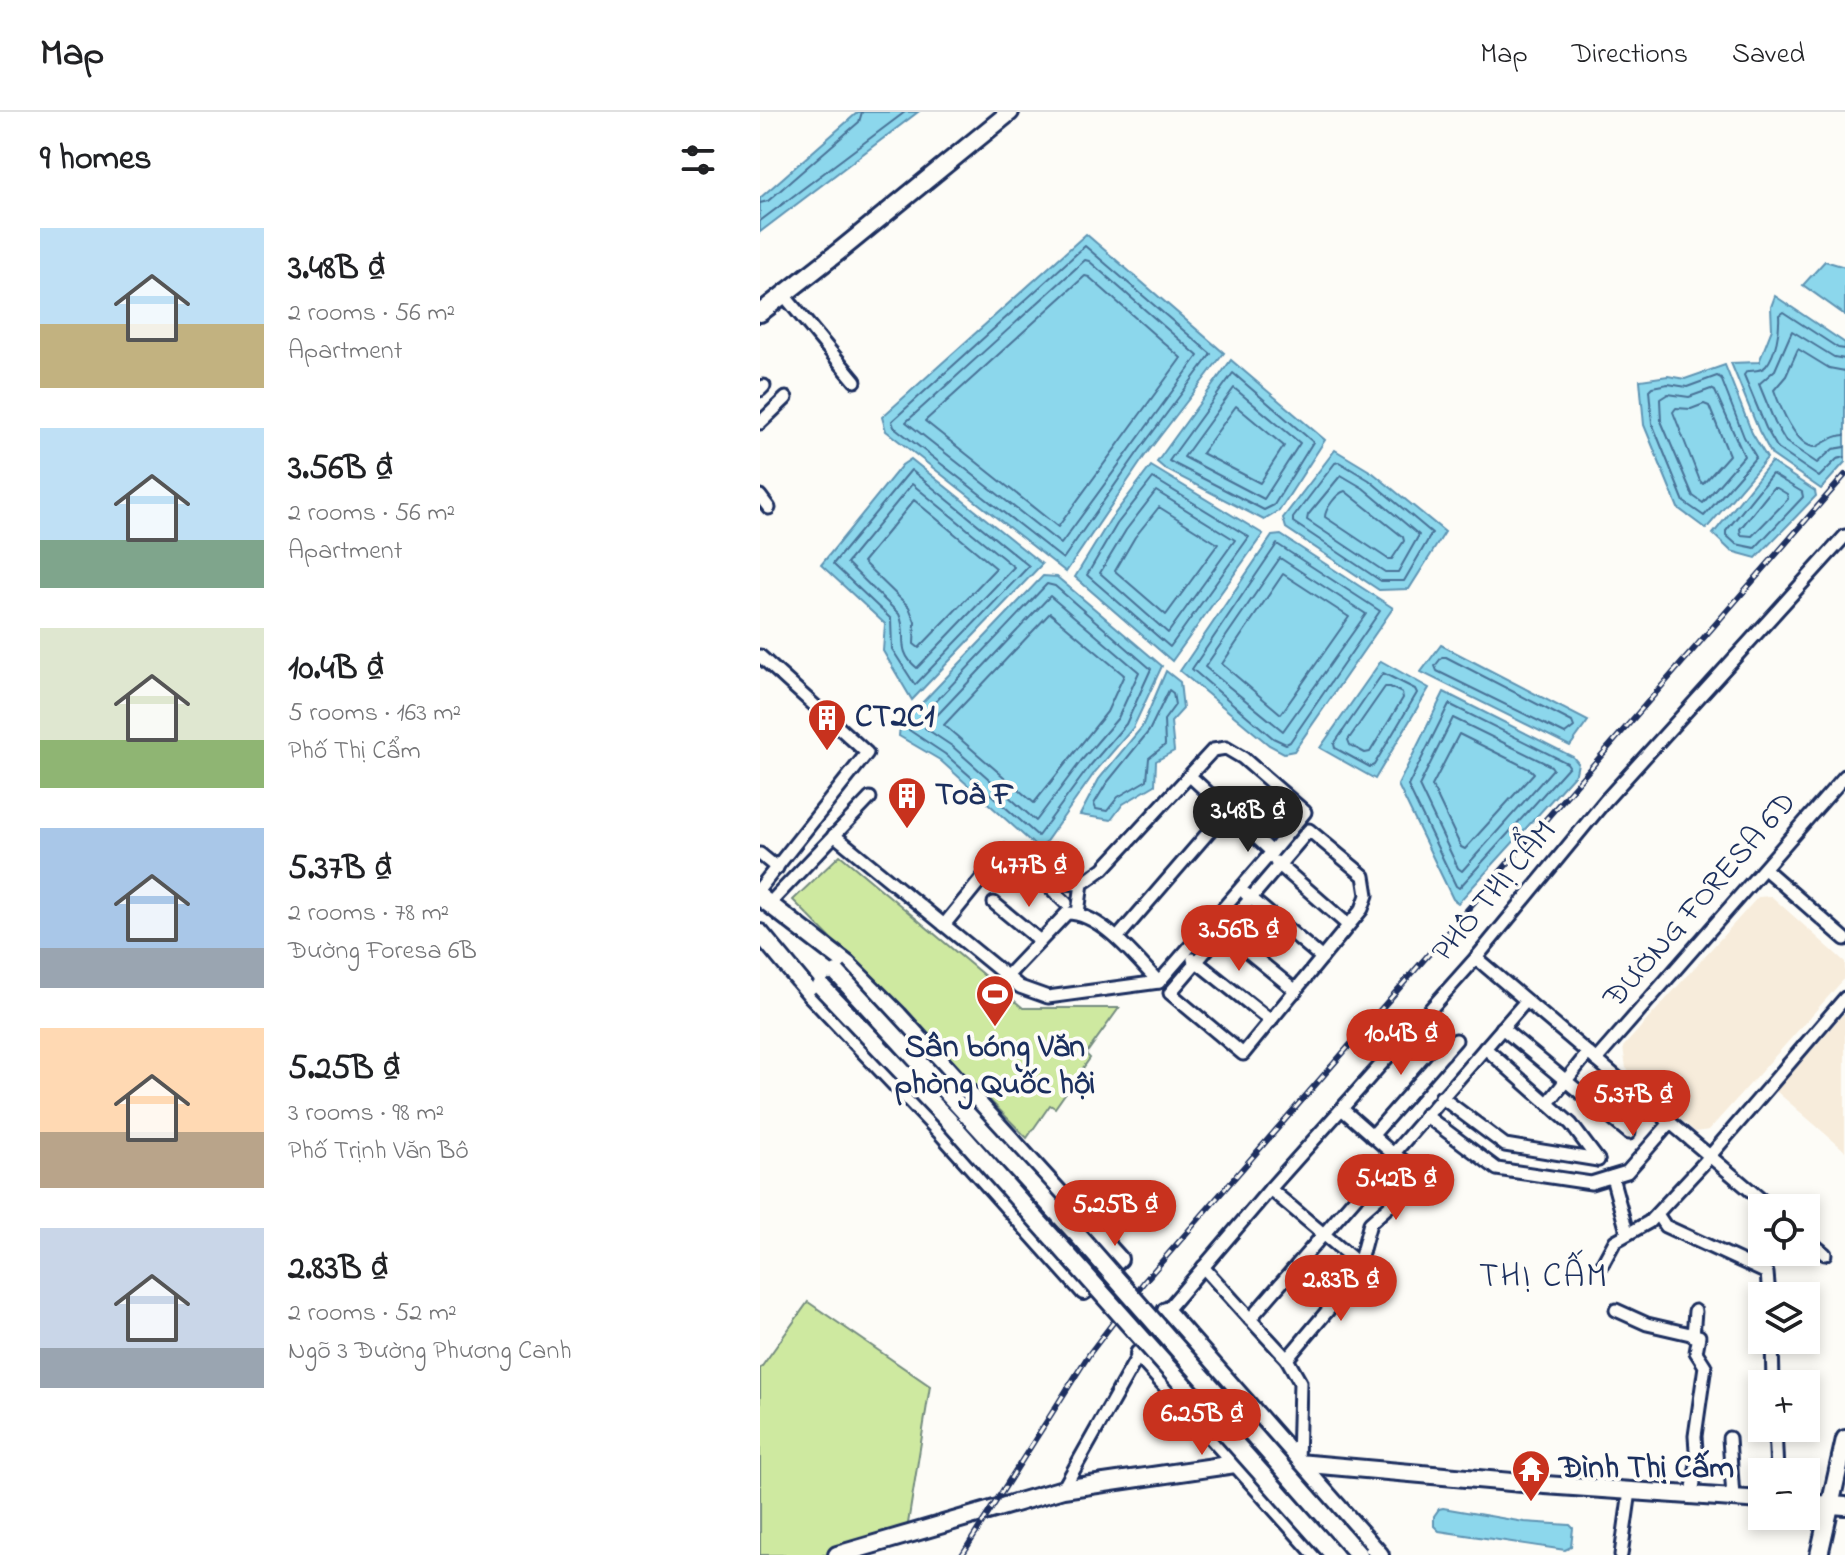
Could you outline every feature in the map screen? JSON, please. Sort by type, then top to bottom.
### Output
[{"type":"main road","points":[[760,313],[1010,112]]},
{"type":"main road","points":[[760,933],[811,994],[941,1131],[1084,1291],[1119,1259],[898,1015],[847,964],[764,900]]},
{"type":"main road","points":[[794,924],[1056,1210],[1359,1555]]},
{"type":"main road","points":[[760,933],[821,986],[959,1132],[1334,1555]]},
{"type":"main road","points":[[1166,1311],[1380,1555]]},
{"type":"main road","points":[[1139,1354],[1318,1555]]},
{"type":"main road","points":[[837,1555],[874,1550],[1063,1489],[1235,1464],[1272,1433]]},
{"type":"main road","points":[[1819,1555],[1837,1505],[1845,1439]]},
{"type":"main road","points":[[1298,1463],[1748,1499]]},
{"type":"street","points":[[783,294],[855,381]]},
{"type":"street","points":[[760,423],[786,398]]},
{"type":"street","points":[[760,496],[769,508]]},
{"type":"street","name":"PHỐ THỊ CẨM","points":[[1063,1489],[1166,1311],[1476,958],[1605,801],[1845,538]]},
{"type":"street","points":[[760,656],[867,753],[760,888]]},
{"type":"street","points":[[834,835],[1020,987],[1048,997],[1159,982],[1305,812],[1243,758],[1226,748],[1213,750],[1103,869],[1082,883],[1070,910],[1007,976]]},
{"type":"street","points":[[1190,776],[1279,865],[1348,925]]},
{"type":"street","name":"ĐƯỜNG FORESA 6D","points":[[1548,1103],[1765,869],[1845,776]]},
{"type":"street","points":[[764,900],[870,798]]},
{"type":"street","points":[[1118,937],[1226,812]]},
{"type":"street","points":[[1309,830],[1364,876],[1367,895],[1362,909],[1243,1054],[1170,993],[1279,865],[1309,830]]},
{"type":"street","points":[[944,925],[1004,851],[1030,868],[1064,881],[1082,883]]},
{"type":"street","points":[[760,854],[777,868]]},
{"type":"street","points":[[1030,868],[1070,910],[1118,937],[1124,948],[1159,982]]},
{"type":"street","points":[[1765,869],[1845,939]]},
{"type":"street","points":[[1064,881],[1070,910]]},
{"type":"street","points":[[1240,889],[1322,958]]},
{"type":"street","points":[[994,903],[1040,941]]},
{"type":"street","points":[[1212,922],[1296,991]]},
{"type":"street","points":[[1186,952],[1271,1021]]},
{"type":"street","points":[[1476,958],[1754,1194]]},
{"type":"street","points":[[1602,1265],[1615,1241],[1653,1218],[1710,1157],[1845,998]]},
{"type":"street","points":[[1250,1319],[1526,1001]]},
{"type":"street","points":[[1502,1028],[1629,1133]]},
{"type":"street","points":[[1413,1029],[1444,1054]]},
{"type":"street","points":[[1372,1136],[1456,1040]]},
{"type":"street","points":[[1441,1097],[1505,1145],[1598,1160],[1571,1124],[1485,1048]]},
{"type":"street","points":[[1342,1109],[1392,1153],[1446,1190]]},
{"type":"street","points":[[1425,1115],[1497,1169],[1591,1183],[1627,1172],[1670,1123]]},
{"type":"street","points":[[1287,1359],[1350,1284],[1370,1223],[1424,1175]]},
{"type":"street","points":[[1612,1177],[1627,1232]]},
{"type":"street","points":[[1270,1189],[1359,1264]]},
{"type":"street","points":[[1653,1218],[1767,1273],[1768,1282]]},
{"type":"street","points":[[1820,1250],[1825,1254]]},
{"type":"street","points":[[1203,1267],[1287,1359],[1300,1382],[1298,1463]]},
{"type":"street","points":[[1616,1310],[1647,1324],[1699,1336],[1696,1352],[1705,1366],[1695,1436],[1697,1464],[1692,1494]]},
{"type":"street","points":[[1693,1336],[1695,1311]]},
{"type":"street","points":[[1729,1438],[1733,1497]]},
{"type":"street","points":[[1621,1555],[1630,1491]]},
{"type":"shaded area","points":[[1771,896],[1845,962],[1845,978],[1709,1130],[1695,1132],[1626,1068],[1623,1047],[1758,897]]},
{"type":"shaded area","points":[[1845,1012],[1845,1151],[1776,1091]]},
{"type":"green space","points":[[840,855],[1023,1008],[1119,1008],[1086,1054],[1090,1058],[1055,1108],[1050,1105],[1027,1138],[793,900]]},
{"type":"green space","points":[[808,1302],[930,1386],[906,1536],[836,1555],[760,1555],[760,1369]]},
{"type":"water","points":[[858,112],[918,112],[760,232],[760,198]]},
{"type":"water","points":[[1086,234],[1224,353],[1144,457],[1066,572],[886,431],[882,417]]},
{"type":"water","points":[[1825,261],[1845,267],[1845,315],[1803,285]]},
{"type":"water","points":[[1775,296],[1845,343],[1845,462],[1821,489],[1772,455],[1731,363],[1759,362],[1772,329],[1771,307]]},
{"type":"water","points":[[1231,360],[1325,440],[1279,511],[1264,520],[1157,462]]},
{"type":"water","points":[[1725,365],[1752,433],[1767,458],[1706,529],[1678,508],[1644,425],[1640,380],[1668,376],[1685,379]]},
{"type":"water","points":[[1335,450],[1373,473],[1445,532],[1409,589],[1379,590],[1286,528],[1283,518]]},
{"type":"water","points":[[911,459],[1042,564],[912,700],[883,651],[885,624],[821,565],[902,465]]},
{"type":"water","points":[[1771,462],[1815,491],[1816,496],[1756,558],[1731,551],[1713,534]]},
{"type":"water","points":[[1151,466],[1263,534],[1172,661],[1075,577],[1110,520]]},
{"type":"water","points":[[1281,535],[1393,608],[1294,751],[1284,753],[1269,745],[1180,671],[1272,536]]},
{"type":"water","points":[[1043,576],[1057,577],[1162,666],[1133,728],[1095,772],[1040,850],[940,760],[899,736],[900,726]]},
{"type":"water","points":[[1441,645],[1588,721],[1570,746],[1421,672]]},
{"type":"water","points":[[1381,661],[1429,688],[1375,779],[1320,748]]},
{"type":"water","points":[[1166,671],[1180,682],[1183,709],[1171,722],[1174,751],[1156,761],[1155,785],[1123,804],[1111,820],[1080,815],[1099,779],[1142,727]]},
{"type":"water","points":[[1444,692],[1573,757],[1578,763],[1576,773],[1458,903],[1453,899],[1398,785]]},
{"type":"water","points":[[1443,1508],[1524,1522],[1570,1525],[1573,1528],[1571,1547],[1565,1550],[1439,1531],[1434,1526],[1434,1516]]},
{"type":"railway","points":[[962,1555],[1090,1353],[1144,1282],[1845,475]]},
{"type":"place","name":"CT2C1","points":[[827,752]]},
{"type":"place","name":"Toà F","points":[[907,830]]},
{"type":"place","name":"Sân bóng Văn phòng Quốc hội","points":[[995,1028]]},
{"type":"place","name":"Đình Thị Cấm","points":[[1531,1503]]},
{"type":"district","name":"THỊ CẤM","points":[[1544,1278]]}]
